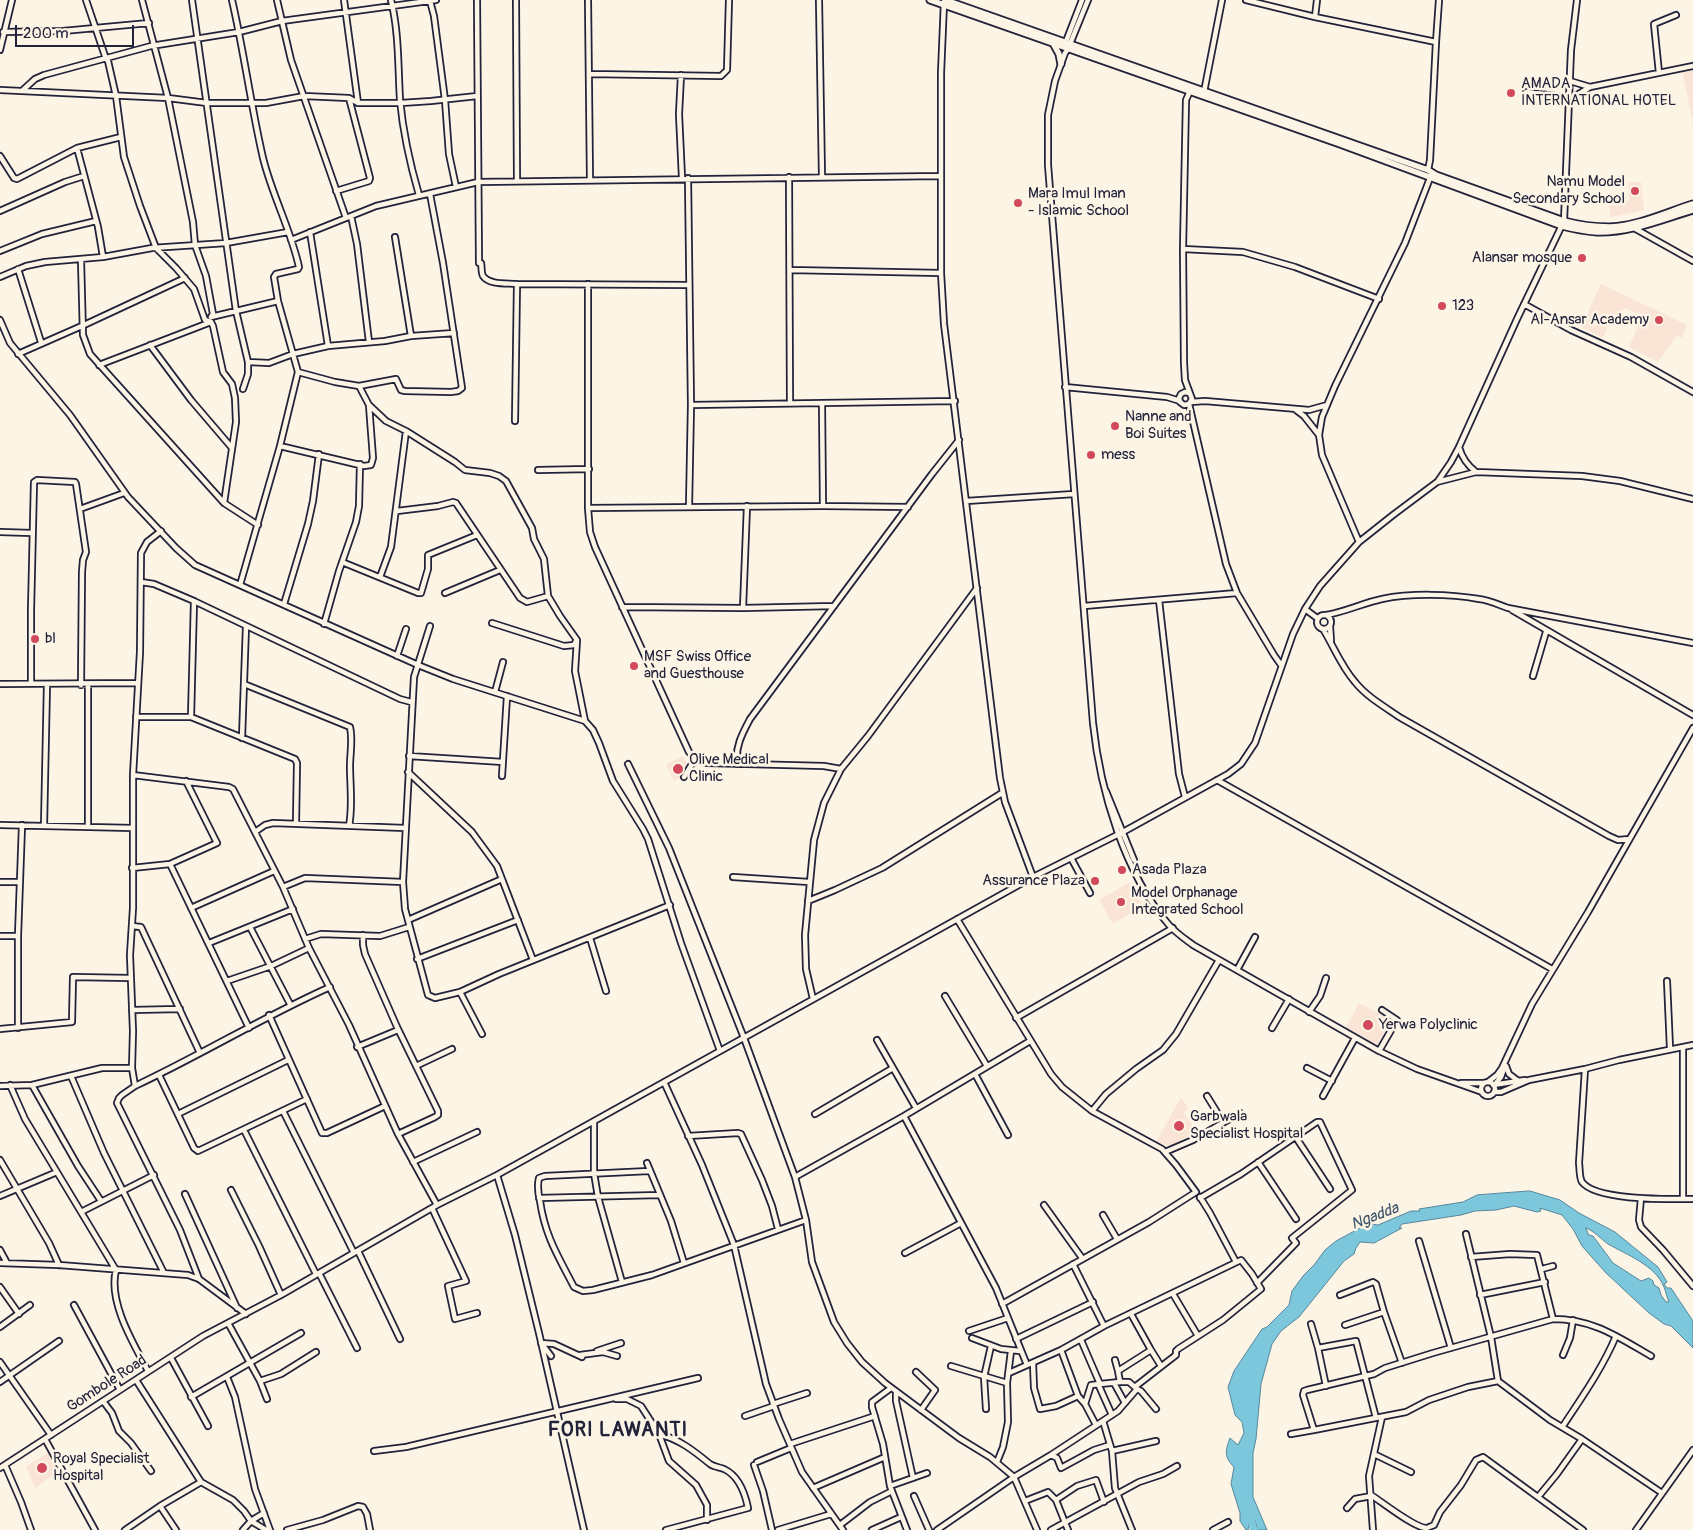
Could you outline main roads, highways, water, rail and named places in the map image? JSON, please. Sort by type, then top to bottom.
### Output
[{"type":"main road","points":[[930,0],[962,3],[1066,47],[1430,178],[1563,223],[1598,232],[1634,228],[1693,210]]},
{"type":"main road","points":[[944,2],[1054,45],[1066,47],[1204,92],[1428,170],[1563,223],[1612,227],[1646,219],[1693,204]]},
{"type":"main road","points":[[1054,45],[1059,54],[1061,64]]},
{"type":"water","points":[[1530,1191],[1560,1200],[1579,1213],[1615,1232],[1658,1267],[1667,1282],[1664,1284],[1667,1288],[1671,1288],[1693,1321],[1693,1348],[1671,1326],[1664,1324],[1649,1313],[1606,1273],[1582,1246],[1573,1229],[1562,1215],[1540,1208],[1541,1211],[1537,1212],[1514,1206],[1402,1224],[1399,1228],[1402,1228],[1374,1243],[1360,1242],[1354,1254],[1344,1261],[1299,1317],[1281,1331],[1272,1344],[1261,1384],[1253,1453],[1253,1497],[1267,1530],[1258,1530],[1252,1512],[1248,1530],[1246,1530],[1240,1521],[1240,1513],[1231,1484],[1234,1467],[1226,1454],[1230,1438],[1238,1445],[1244,1433],[1242,1422],[1235,1415],[1228,1387],[1234,1371],[1262,1329],[1267,1327],[1289,1305],[1292,1291],[1303,1276],[1325,1250],[1336,1241],[1370,1224],[1378,1225],[1411,1211],[1420,1211],[1419,1209],[1463,1202],[1477,1195]],"holes":[[[1586,1228],[1608,1244],[1640,1261],[1654,1273],[1660,1279],[1669,1302],[1666,1302],[1659,1288],[1649,1278],[1641,1281],[1613,1263],[1593,1236],[1589,1235]]]},
{"type":"waterway","name":"Ngadda","points":[[1249,1507],[1255,1530]]},
{"type":"place","name":"AMADA INTERNATIONAL HOTEL","points":[[1511,93]]},
{"type":"place","name":"Namu Model Secondary School","points":[[1635,191]]},
{"type":"place","name":"Mara Imul Iman - Islamic School","points":[[1018,203]]},
{"type":"place","name":"Alansar mosque","points":[[1582,258]]},
{"type":"place","name":"123","points":[[1442,306]]},
{"type":"place","name":"Al-Ansar Academy","points":[[1659,320]]},
{"type":"place","name":"Nanne and Boi Suites","points":[[1115,426]]},
{"type":"place","name":"mess","points":[[1091,455]]},
{"type":"place","name":"bl","points":[[35,639]]},
{"type":"place","name":"MSF Swiss Office and Guesthouse","points":[[634,666]]},
{"type":"place","name":"Olive Medical Clinic","points":[[678,769]]},
{"type":"place","name":"Asada Plaza","points":[[1122,870]]},
{"type":"place","name":"Assurance Plaza","points":[[1095,881]]},
{"type":"place","name":"Model Orphanage Integrated School","points":[[1121,902]]},
{"type":"place","name":"Yerwa Polyclinic","points":[[1368,1025]]},
{"type":"place","name":"Garbwala Specialist Hospital","points":[[1179,1126]]},
{"type":"place","name":"Royal Specialist Hospital","points":[[42,1468]]},
{"type":"district","name":"FORI LAWANTI","points":[[618,1431]]}]
